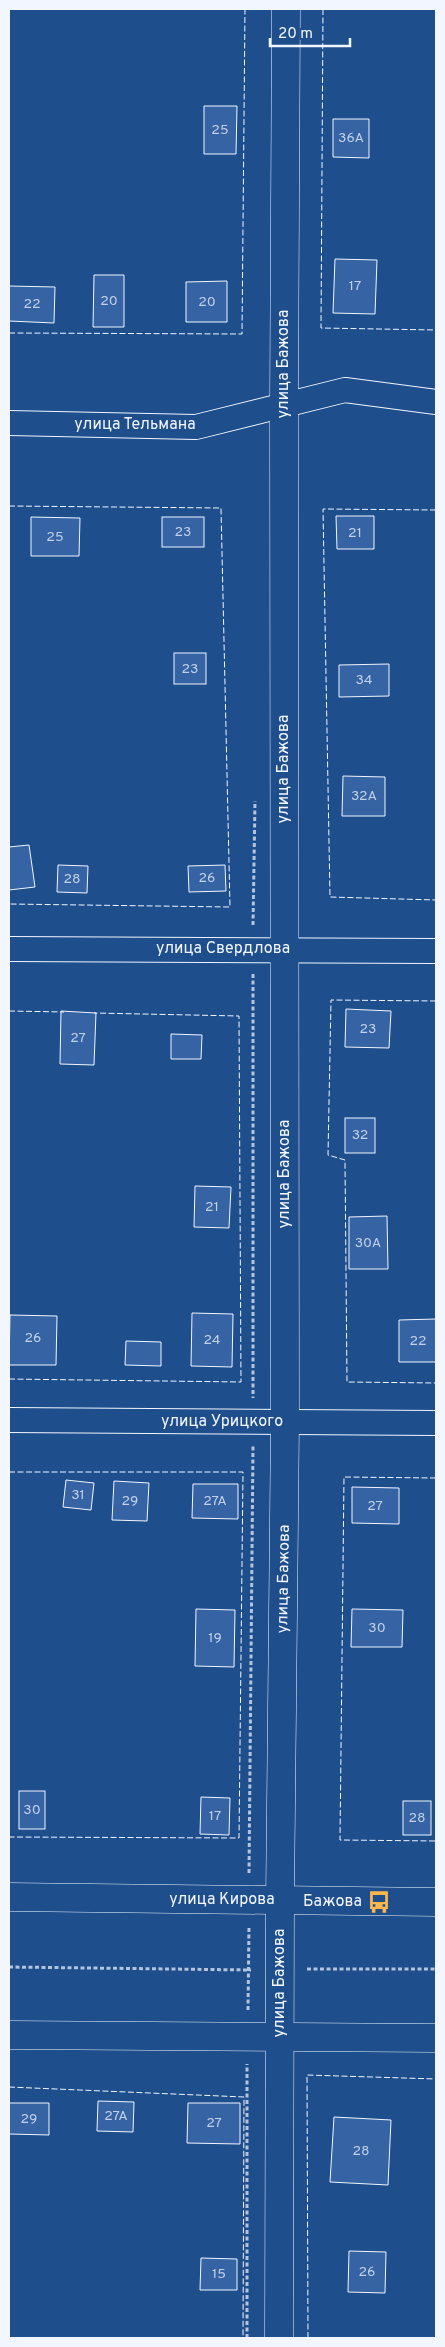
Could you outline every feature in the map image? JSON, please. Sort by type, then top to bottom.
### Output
[{"type":"street","name":"улица Бажова","points":[[279,2338],[280,1900],[286,1423],[284,404],[286,9]]},
{"type":"street","name":"улица Тельмана","points":[[9,423],[196,427],[344,390],[436,402]]},
{"type":"street","name":"улица Свердлова","points":[[9,949],[436,951]]},
{"type":"street","name":"улица Урицкого","points":[[9,1420],[436,1423]]},
{"type":"street","name":"улица Кирова","points":[[9,1897],[436,1902]]},
{"type":"street","points":[[9,2035],[247,2035],[436,2038]]},
{"type":"path","points":[[247,2338],[247,2035],[253,1423],[253,949],[255,800]]},
{"type":"path","points":[[9,1967],[248,1970],[436,1969]]},
{"type":"building","points":[[204,106],[237,106],[236,154],[204,154]]},
{"type":"building","points":[[333,119],[369,119],[369,158],[333,157]]},
{"type":"building","points":[[335,259],[377,260],[375,314],[333,313]]},
{"type":"building","points":[[94,275],[124,275],[124,327],[93,327]]},
{"type":"building","points":[[227,281],[227,322],[186,322],[186,282]]},
{"type":"building","points":[[9,286],[55,287],[54,323],[9,321]]},
{"type":"building","points":[[336,516],[374,516],[374,549],[337,549]]},
{"type":"building","points":[[31,517],[80,518],[79,556],[31,556]]},
{"type":"building","points":[[162,517],[204,517],[204,547],[162,547]]},
{"type":"building","points":[[174,653],[206,653],[206,684],[174,684]]},
{"type":"building","points":[[389,664],[389,696],[339,697],[339,665]]},
{"type":"building","points":[[343,776],[385,777],[385,816],[342,816]]},
{"type":"building","points":[[29,845],[35,887],[9,890],[9,847]]},
{"type":"building","points":[[58,865],[88,866],[87,893],[57,892]]},
{"type":"building","points":[[225,865],[226,891],[189,892],[188,866]]},
{"type":"building","points":[[346,1009],[391,1011],[389,1048],[345,1047]]},
{"type":"building","points":[[61,1011],[96,1013],[94,1065],[60,1064]]},
{"type":"building","points":[[171,1034],[202,1035],[201,1059],[171,1059]]},
{"type":"building","points":[[345,1118],[375,1118],[375,1153],[345,1153]]},
{"type":"building","points":[[195,1186],[231,1187],[229,1228],[194,1227]]},
{"type":"building","points":[[387,1216],[388,1269],[349,1269],[349,1217]]},
{"type":"building","points":[[192,1313],[233,1314],[232,1367],[191,1366]]},
{"type":"building","points":[[10,1315],[57,1316],[56,1365],[9,1365]]},
{"type":"building","points":[[436,1319],[436,1362],[399,1362],[399,1320]]},
{"type":"building","points":[[126,1341],[161,1342],[161,1366],[125,1365]]},
{"type":"building","points":[[66,1480],[94,1483],[91,1510],[63,1507]]},
{"type":"building","points":[[114,1481],[149,1483],[147,1521],[112,1520]]},
{"type":"building","points":[[193,1484],[238,1484],[238,1519],[192,1518]]},
{"type":"building","points":[[352,1487],[399,1488],[399,1524],[352,1523]]},
{"type":"building","points":[[196,1609],[235,1610],[234,1667],[195,1666]]},
{"type":"building","points":[[352,1609],[403,1610],[402,1647],[351,1647]]},
{"type":"building","points":[[19,1791],[45,1791],[45,1829],[19,1829]]},
{"type":"building","points":[[201,1797],[230,1798],[229,1835],[200,1834]]},
{"type":"building","points":[[403,1801],[431,1801],[431,1835],[403,1835]]},
{"type":"building","points":[[98,2101],[134,2102],[133,2132],[97,2131]]},
{"type":"building","points":[[9,2103],[49,2103],[49,2135],[9,2134]]},
{"type":"building","points":[[188,2103],[240,2103],[240,2144],[187,2143]]},
{"type":"building","points":[[334,2117],[391,2120],[388,2185],[330,2182]]},
{"type":"building","points":[[349,2251],[386,2252],[385,2293],[348,2292]]},
{"type":"building","points":[[201,2258],[237,2259],[237,2290],[200,2290]]},
{"type":"fence","points":[[9,333],[242,334],[245,9]]},
{"type":"fence","points":[[323,9],[321,328],[436,330]]},
{"type":"fence","points":[[9,506],[221,508],[230,907],[9,904]]},
{"type":"fence","points":[[436,510],[323,509],[330,897],[436,900]]},
{"type":"fence","points":[[436,1001],[331,1000],[328,1155],[345,1160],[347,1382],[436,1383]]},
{"type":"fence","points":[[9,1011],[64,1012]]},
{"type":"fence","points":[[9,1379],[241,1382],[239,1016],[94,1013]]},
{"type":"fence","points":[[9,1472],[243,1472],[239,1838],[9,1837]]},
{"type":"fence","points":[[436,1478],[344,1477],[340,1840],[436,1841]]},
{"type":"fence","points":[[308,2338],[307,2075],[436,2079]]},
{"type":"fence","points":[[9,2087],[244,2097],[243,2338]]},
{"type":"place","name":"Бажова","points":[[379,1902]]}]
